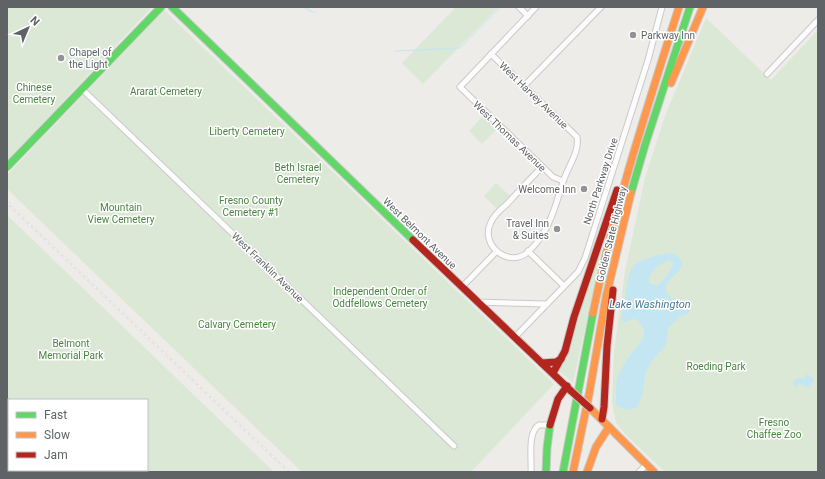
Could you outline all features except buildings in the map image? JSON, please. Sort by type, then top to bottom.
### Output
[{"type":"main road","points":[[7,167],[161,7]]},
{"type":"main road","name":"West Belmont Avenue","points":[[172,7],[477,302],[590,408],[654,472]]},
{"type":"main road","points":[[667,43],[666,32],[673,7]]},
{"type":"main road","name":"Golden State Highway","points":[[563,472],[604,259],[646,110],[679,7]]},
{"type":"main road","name":"Golden State Highway","points":[[573,472],[589,395],[606,297],[618,242],[645,145],[690,7]]},
{"type":"main road","points":[[645,145],[703,7]]},
{"type":"main road","points":[[553,373],[565,351],[574,318],[613,206],[629,149],[646,110]]},
{"type":"main road","points":[[602,420],[607,346],[617,264],[618,242]]},
{"type":"main road","points":[[542,363],[556,362],[561,359]]},
{"type":"main road","points":[[546,472],[550,425],[558,399],[569,389]]},
{"type":"main road","points":[[588,472],[596,447],[609,427]]},
{"type":"street","points":[[519,7],[528,16]]},
{"type":"street","points":[[491,54],[536,7]]},
{"type":"street","points":[[524,86],[600,7]]},
{"type":"street","points":[[657,7],[662,9]]},
{"type":"street","name":"North Parkway Drive","points":[[515,337],[578,272],[585,258],[648,60],[662,9]]},
{"type":"street","points":[[767,74],[818,20]]},
{"type":"street","name":"West Harvey Avenue","points":[[491,54],[577,137],[578,144],[563,181]]},
{"type":"street","name":"West Thomas Avenue","points":[[491,54],[460,88],[553,177],[563,181]]},
{"type":"street","name":"West Franklin Avenue","points":[[82,89],[454,446]]},
{"type":"street","points":[[542,167],[491,221],[488,237],[496,252],[504,256],[514,257],[523,255],[528,251],[550,222],[563,181]]},
{"type":"street","points":[[528,251],[564,286]]},
{"type":"street","points":[[462,287],[496,252]]},
{"type":"street","points":[[477,302],[546,304]]},
{"type":"street","points":[[531,472],[533,431],[538,426],[550,425]]},
{"type":"street","points":[[639,472],[646,464]]},
{"type":"green space","name":"Chinese Cemetery","points":[[7,7],[152,7],[7,161]]},
{"type":"green space","points":[[456,7],[498,7],[423,84],[402,63]]},
{"type":"green space","points":[[164,10],[554,384],[471,472],[302,472],[7,189],[7,175]]},
{"type":"green space","name":"Roeding Park","points":[[706,18],[771,80],[818,30],[818,472],[665,472],[624,433],[616,422],[612,403],[614,352],[625,271],[645,178],[665,116]]},
{"type":"green space","points":[[483,116],[497,129],[482,144],[469,131]]},
{"type":"green space","points":[[496,183],[510,196],[497,209],[484,196]]},
{"type":"green space","name":"Belmont Memorial Park","points":[[7,215],[274,472],[7,472]]},
{"type":"green space","points":[[603,246],[573,383],[557,369]]},
{"type":"water","name":"Lake Washington","points":[[670,253],[678,257],[682,264],[679,271],[667,283],[666,292],[671,298],[689,303],[691,309],[687,314],[680,317],[668,328],[666,345],[654,358],[646,371],[642,396],[637,407],[632,409],[623,409],[616,404],[617,378],[626,361],[644,337],[644,329],[638,320],[633,319],[625,322],[621,320],[629,274],[636,264],[641,261]],"holes":[[[670,260],[673,263],[670,271],[661,283],[656,285],[649,283],[650,275],[655,268]]]},
{"type":"water","points":[[807,374],[814,379],[811,385],[809,385],[809,387],[803,387],[806,383],[802,386],[799,383],[796,388],[793,383],[794,380],[799,378],[804,379]]},
{"type":"waterway","points":[[303,7],[315,13]]},
{"type":"waterway","points":[[395,51],[460,48],[500,7]]},
{"type":"railway","points":[[7,203],[289,472]]},
{"type":"traffic: fast","points":[[7,167],[161,7]]},
{"type":"traffic: fast","points":[[172,7],[413,240]]},
{"type":"traffic: fast","points":[[631,193],[690,7]]},
{"type":"traffic: fast","points":[[563,472],[593,313]]},
{"type":"traffic: fast","points":[[546,472],[550,425]]},
{"type":"traffic: slow","points":[[593,313],[601,274],[621,197],[679,7]]},
{"type":"traffic: slow","points":[[671,83],[703,7]]},
{"type":"traffic: slow","points":[[573,472],[589,395],[606,297],[631,193]]},
{"type":"traffic: slow","points":[[590,408],[654,472]]},
{"type":"traffic: slow","points":[[587,472],[596,447],[609,427]]},
{"type":"traffic: jam","points":[[553,373],[565,351],[574,317],[617,190]]},
{"type":"traffic: jam","points":[[413,240],[571,391]]},
{"type":"traffic: jam","points":[[602,419],[607,346],[613,290]]},
{"type":"traffic: jam","points":[[542,363],[556,362],[561,359]]},
{"type":"traffic: jam","points":[[550,425],[558,399],[567,386]]},
{"type":"traffic: jam","points":[[571,391],[590,408]]},
{"type":"place","name":"Parkway Inn","points":[[633,35]]},
{"type":"place","name":"Chapel of the Light","points":[[61,58]]},
{"type":"place","name":"Welcome Inn","points":[[584,189]]},
{"type":"place","name":"Travel Inn & Suites","points":[[557,229]]},
{"type":"park label","name":"Ararat Cemetery","points":[[166,91]]},
{"type":"park label","name":"Liberty Cemetery","points":[[247,131]]},
{"type":"park label","name":"Beth Israel Cemetery","points":[[298,172]]},
{"type":"park label","name":"Fresno County Cemetery #1","points":[[251,206]]},
{"type":"park label","name":"Mountain View Cemetery","points":[[121,212]]},
{"type":"park label","name":"Independent Order of Oddfellows Cemetery","points":[[380,296]]},
{"type":"park label","name":"Calvary Cemetery","points":[[237,324]]},
{"type":"park label","name":"Fresno Chaffee Zoo","points":[[774,428]]}]
